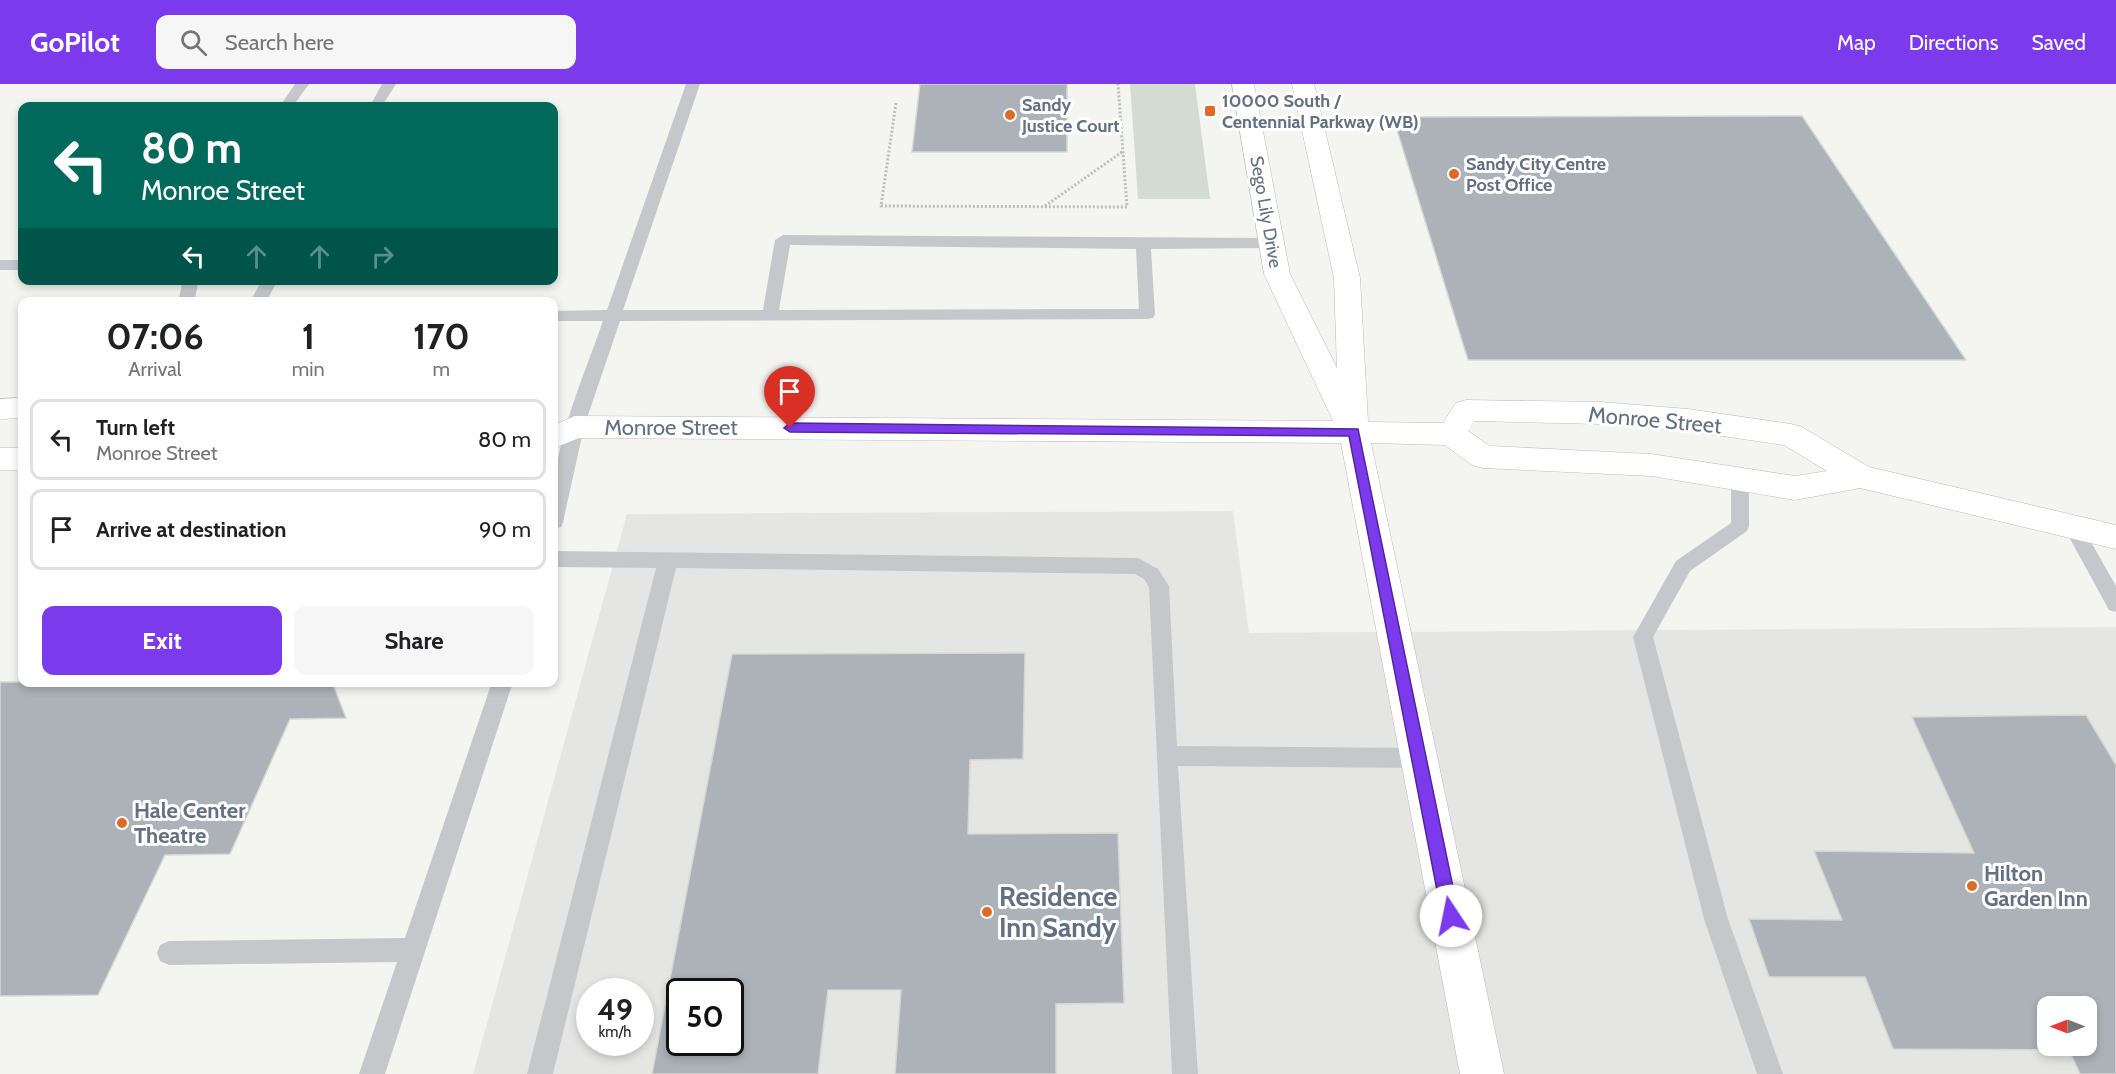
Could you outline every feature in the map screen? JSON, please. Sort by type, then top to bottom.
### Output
[{"type":"street","name":"Sego Lily Drive","points":[[1243,84],[1277,274],[1354,432]]},
{"type":"street","name":"Sego Lily Drive","points":[[1303,84],[1347,278],[1354,432],[1482,1074]]},
{"type":"street","points":[[0,409],[18,408]]},
{"type":"street","name":"Monroe Street","points":[[1451,434],[1466,410],[1600,413],[1688,420],[1791,435],[1860,476],[2116,537]]},
{"type":"street","name":"Monroe Street","points":[[561,426],[1451,434],[1483,457],[1651,465],[1795,488],[1860,476]]},
{"type":"street","points":[[0,459],[18,459]]},
{"type":"lane","points":[[289,102],[302,84]]},
{"type":"lane","points":[[378,102],[389,84]]},
{"type":"lane","points":[[558,467],[561,426],[613,316],[693,84]]},
{"type":"lane","points":[[770,316],[783,240],[1271,243]]},
{"type":"lane","points":[[558,316],[1148,314],[1143,244]]},
{"type":"lane","points":[[0,265],[18,265]]},
{"type":"lane","points":[[1740,479],[1740,526],[1683,566],[1643,637],[1716,919],[1770,1074]]},
{"type":"lane","points":[[2072,526],[2116,604]]},
{"type":"lane","points":[[558,559],[1138,566],[1151,574],[1159,586],[1185,1074]]},
{"type":"lane","points":[[540,1074],[668,560]]},
{"type":"lane","points":[[372,1074],[501,687]]},
{"type":"lane","points":[[1167,756],[1419,758]]},
{"type":"lane","points":[[169,953],[413,950]]},
{"type":"path","points":[[896,104],[881,206],[1127,207],[1118,84]]},
{"type":"path","points":[[1044,207],[1123,151]]},
{"type":"shaded area","points":[[1130,84],[1195,84],[1210,199],[1138,199]]},
{"type":"shaded area","points":[[1233,511],[1249,633],[2116,627],[2116,1074],[473,1074],[627,514]]},
{"type":"building","name":"Sandy Justice Court","points":[[920,84],[1067,84],[1067,152],[912,152]]},
{"type":"building","points":[[1802,116],[1966,360],[1468,360],[1393,117]]},
{"type":"building","points":[[1025,653],[1023,759],[970,760],[968,834],[1118,833],[1124,1003],[1056,1004],[1056,1074],[895,1074],[901,990],[828,990],[818,1074],[652,1074],[666,1000],[666,1056],[744,1056],[744,978],[670,978],[732,654]]},
{"type":"building","name":"Hale Center Theatre","points":[[0,682],[18,682],[18,687],[334,687],[346,718],[290,719],[230,854],[165,855],[98,995],[0,996]]},
{"type":"building","name":"Hilton Garden Inn","points":[[2086,715],[2116,765],[2116,1074],[2080,1074],[2072,1056],[2097,1056],[2097,996],[2037,996],[2037,1050],[1893,1049],[1865,977],[1769,977],[1749,919],[1842,920],[1814,851],[1974,853],[1912,717]]},
{"type":"place","name":"10000 South / Centennial Parkway (WB)","points":[[1210,111]]},
{"type":"place","name":"Sandy Justice Court","points":[[1010,115]]},
{"type":"place","name":"Sandy City Centre Post Office","points":[[1454,174]]},
{"type":"place","name":"Hale Center Theatre","points":[[122,823]]},
{"type":"place","name":"Hilton Garden Inn","points":[[1972,886]]},
{"type":"place","name":"Residence Inn Sandy","points":[[987,912]]},
{"type":"route","points":[[790,428],[1354,432],[1451,916]]}]
